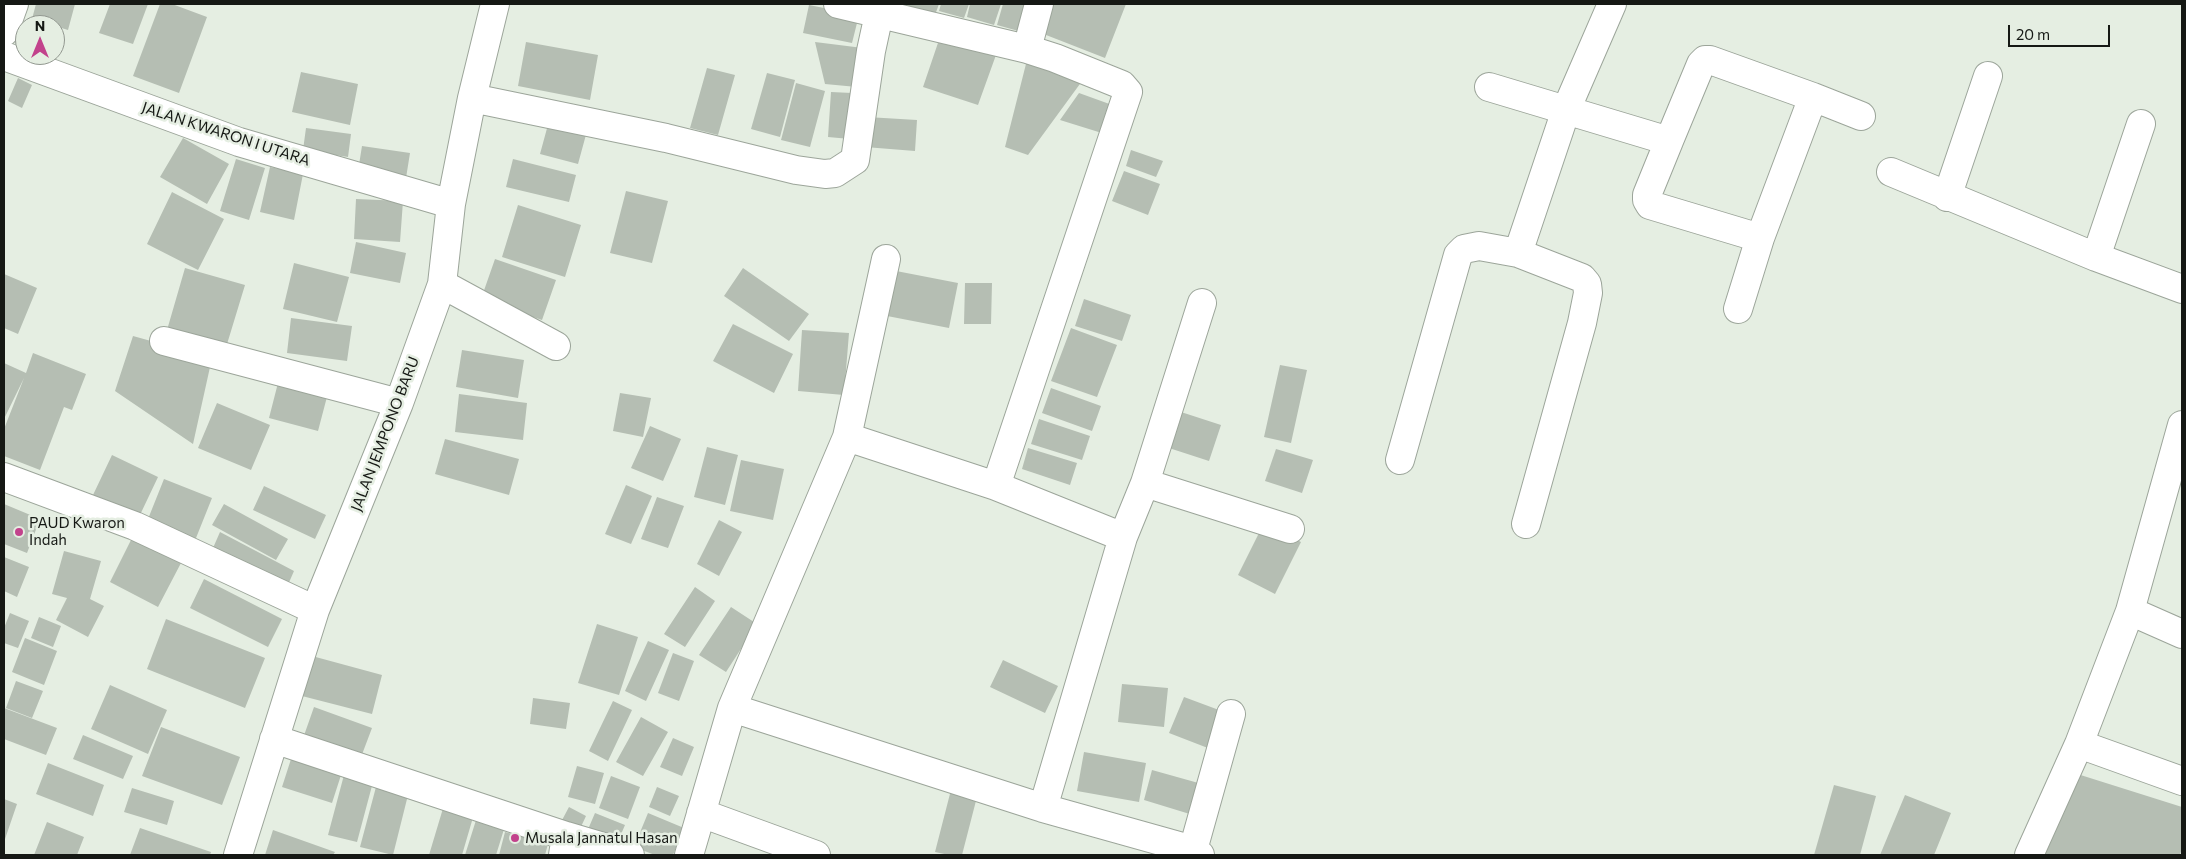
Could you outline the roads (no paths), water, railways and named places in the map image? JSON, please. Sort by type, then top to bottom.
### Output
[{"type":"street","points":[[4,32],[14,4]]},
{"type":"street","name":"JALAN JEMPONO BARU","points":[[238,855],[315,610],[399,403],[442,284],[450,204],[472,98],[495,4]]},
{"type":"street","points":[[838,4],[1027,49],[1055,58],[1122,85],[1128,92],[996,486]]},
{"type":"street","points":[[1027,49],[1039,4]]},
{"type":"street","points":[[1518,253],[1566,110],[1612,4]]},
{"type":"street","points":[[472,98],[666,138],[796,170],[825,174],[835,173],[855,160],[871,51],[879,14]]},
{"type":"street","name":"JALAN KWARON I UTARA","points":[[4,56],[239,142],[450,204]]},
{"type":"street","points":[[1760,238],[1650,205],[1647,200],[1647,195],[1701,64],[1705,60],[1710,60],[1861,116]]},
{"type":"street","points":[[1947,197],[1988,76]]},
{"type":"street","points":[[1489,87],[1670,141]]},
{"type":"street","points":[[1738,309],[1760,238],[1813,97]]},
{"type":"street","points":[[2096,257],[2141,124]]},
{"type":"street","points":[[1890,172],[2096,257],[2182,289]]},
{"type":"street","points":[[1400,460],[1458,255],[1464,249],[1478,246],[1518,253],[1582,278],[1588,293],[1582,323],[1526,524]]},
{"type":"street","points":[[689,855],[732,708],[847,438],[886,260]]},
{"type":"street","points":[[442,284],[556,346]]},
{"type":"street","points":[[1043,808],[1123,537],[1145,483],[1202,303]]},
{"type":"street","points":[[164,341],[399,403]]},
{"type":"street","points":[[2029,855],[2079,744],[2130,612],[2178,459],[2182,425]]},
{"type":"street","points":[[847,438],[996,486],[1123,537]]},
{"type":"street","points":[[4,477],[135,526],[315,610]]},
{"type":"street","points":[[1145,483],[1290,529]]},
{"type":"street","points":[[2130,612],[2182,634]]},
{"type":"street","points":[[732,708],[1043,808],[1196,852],[1231,714]]},
{"type":"street","points":[[274,740],[565,845],[630,855]]},
{"type":"street","points":[[2079,744],[2182,781]]},
{"type":"street","points":[[701,813],[816,855]]},
{"type":"place","name":"PAUD Kwaron Indah","points":[[19,532]]},
{"type":"place","name":"Musala Jannatul Hasan","points":[[515,838]]}]
